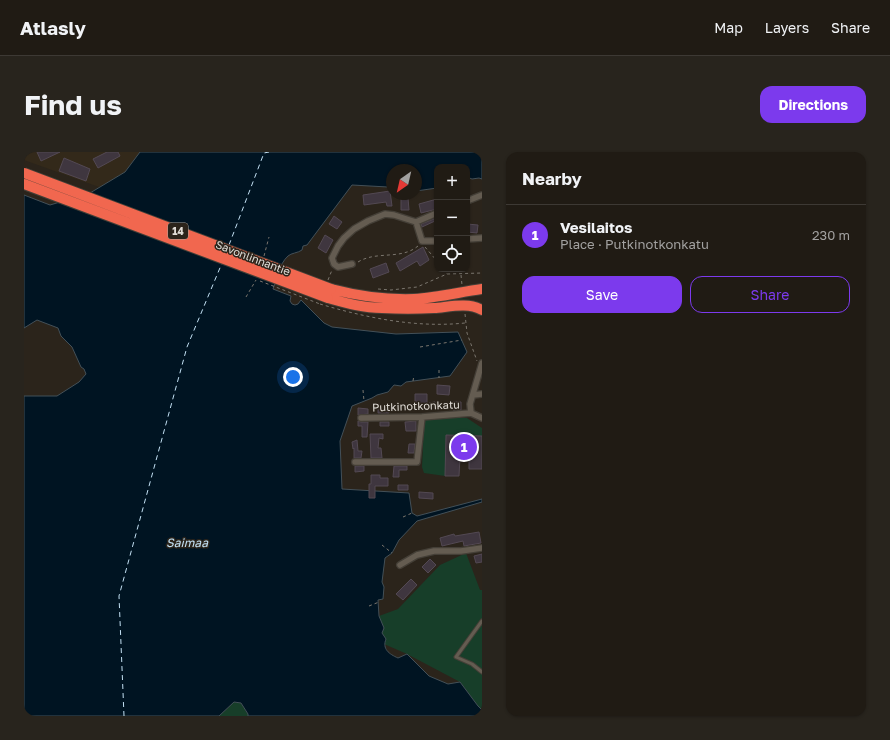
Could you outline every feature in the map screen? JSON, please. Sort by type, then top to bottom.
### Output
[{"type":"highway","name":"Savonlinnantie","points":[[24,173],[327,293],[352,305],[373,308],[427,308],[467,305],[474,306],[482,310]]},
{"type":"highway","name":"Savonlinnantie","points":[[24,184],[327,293],[353,294],[393,299],[416,299],[482,289]]},
{"type":"street","points":[[469,200],[482,194]]},
{"type":"street","points":[[352,264],[338,267],[334,264],[332,258],[344,238],[354,229],[385,214],[394,215],[416,222],[434,214]]},
{"type":"street","points":[[416,222],[422,241],[434,241]]},
{"type":"street","points":[[470,239],[482,238]]},
{"type":"street","points":[[480,364],[470,404],[471,413],[482,418]]},
{"type":"street","points":[[473,395],[482,394]]},
{"type":"street","name":"Putkinotkonkatu","points":[[361,418],[422,417],[471,413]]},
{"type":"street","points":[[355,462],[418,462],[422,417]]},
{"type":"street","points":[[400,565],[417,555],[434,551],[461,551],[482,548]]},
{"type":"lane","points":[[482,621],[456,657],[472,664],[482,672]]},
{"type":"path","points":[[352,264],[368,257],[402,254],[415,248],[422,241],[426,250],[434,258]]},
{"type":"path","points":[[334,264],[327,293],[351,314],[406,323],[451,325],[465,323]]},
{"type":"path","points":[[378,289],[391,290],[417,287],[447,274],[482,273]]},
{"type":"path","points":[[461,274],[462,286]]},
{"type":"path","points":[[465,313],[465,323],[473,351],[480,364]]},
{"type":"path","points":[[420,347],[462,340]]},
{"type":"path","points":[[439,370],[439,378]]},
{"type":"path","points":[[413,381],[414,375]]},
{"type":"path","points":[[363,390],[364,401]]},
{"type":"path","points":[[403,517],[412,513]]},
{"type":"path","points":[[382,545],[392,553]]},
{"type":"path","points":[[369,606],[379,602]]},
{"type":"shaded area","points":[[24,152],[140,152],[125,172],[99,187],[24,160]]},
{"type":"green space","points":[[431,417],[467,418],[482,428],[482,436],[446,435],[445,476],[424,473],[422,467],[424,425],[425,421]]},
{"type":"green space","points":[[466,553],[480,590],[482,590],[482,710],[460,682],[407,654],[384,644],[379,616],[398,609],[440,565]]},
{"type":"green space","points":[[234,702],[241,703],[248,716],[219,716]]},
{"type":"water","name":"Saimaa","points":[[140,152],[482,152],[482,179],[470,178],[470,164],[434,164],[434,188],[422,190],[422,164],[386,164],[386,187],[352,185],[307,245],[303,246],[302,250],[299,252],[289,255],[285,259],[280,267],[273,289],[291,296],[290,301],[292,304],[298,304],[301,300],[324,323],[332,327],[396,334],[458,332],[467,352],[450,376],[406,382],[401,386],[394,385],[388,392],[352,406],[340,441],[342,489],[409,493],[412,513],[417,516],[482,499],[482,502],[417,521],[399,540],[392,553],[385,558],[382,582],[384,587],[383,599],[378,600],[379,616],[384,628],[382,633],[386,639],[385,646],[387,651],[398,658],[407,654],[429,676],[448,684],[460,682],[482,710],[482,716],[248,716],[241,703],[234,702],[219,716],[24,716],[24,396],[57,396],[79,382],[86,374],[84,369],[81,367],[72,347],[61,336],[58,328],[37,320],[24,328],[24,195],[50,205],[90,193],[125,172]]},
{"type":"building","points":[[37,152],[60,152],[41,161]]},
{"type":"building","points":[[107,152],[118,152],[120,156],[98,168],[93,159]]},
{"type":"building","points":[[64,158],[90,169],[86,181],[59,171]]},
{"type":"building","points":[[386,192],[386,200],[391,200],[392,206],[387,206],[386,202],[364,205],[363,195]]},
{"type":"building","points":[[401,200],[408,200],[409,210],[401,210]]},
{"type":"building","points":[[434,200],[434,210],[421,213],[419,204]]},
{"type":"building","points":[[334,216],[342,222],[337,229],[329,224]]},
{"type":"building","points":[[434,219],[434,221],[422,227],[421,224]]},
{"type":"building","points":[[470,224],[478,225],[477,233],[470,232]]},
{"type":"building","points":[[325,235],[333,240],[326,253],[318,248]]},
{"type":"building","points":[[423,247],[429,260],[420,266],[417,261],[400,271],[396,263]]},
{"type":"building","points":[[386,263],[389,272],[373,278],[370,269]]},
{"type":"building","points":[[437,385],[450,386],[449,395],[437,394]]},
{"type":"building","points":[[415,394],[427,394],[427,406],[415,406]]},
{"type":"building","points":[[435,402],[436,407],[430,408],[429,403]]},
{"type":"building","points":[[453,402],[461,402],[461,410],[453,410]]},
{"type":"building","points":[[378,406],[389,406],[389,413],[378,413]]},
{"type":"building","points":[[358,408],[368,409],[368,414],[358,415]]},
{"type":"building","points":[[358,421],[368,422],[367,437],[362,437],[362,426],[358,426]]},
{"type":"building","points":[[416,421],[416,431],[406,431],[405,422]]},
{"type":"building","points":[[380,422],[389,422],[389,426],[380,426]]},
{"type":"building","points":[[370,434],[383,434],[383,439],[379,438],[378,448],[381,448],[382,458],[371,458]]},
{"type":"building","points":[[446,435],[482,436],[482,469],[469,469],[469,457],[460,457],[459,476],[445,476]]},
{"type":"building","points":[[357,440],[358,451],[362,451],[361,458],[354,458],[354,448],[353,449],[352,442]]},
{"type":"building","points":[[409,444],[415,444],[414,453],[408,453]]},
{"type":"building","points":[[355,466],[364,466],[364,471],[355,472]]},
{"type":"building","points":[[394,466],[407,466],[407,470],[399,470],[399,477],[393,477]]},
{"type":"building","points":[[371,475],[380,475],[380,478],[388,478],[388,486],[375,486],[375,498],[369,498],[369,484],[371,484]]},
{"type":"building","points":[[398,485],[408,485],[408,490],[398,490]]},
{"type":"building","points":[[419,492],[433,493],[433,499],[419,498]]},
{"type":"building","points":[[479,532],[481,543],[464,546],[463,541],[442,546],[440,538],[454,534],[455,536]]},
{"type":"building","points":[[482,554],[482,562],[476,563],[474,556]]},
{"type":"building","points":[[430,559],[436,565],[428,573],[422,567]]},
{"type":"building","points":[[411,579],[417,585],[403,600],[396,594]]},
{"type":"ferry route","points":[[229,245],[264,153],[269,152]]},
{"type":"ferry route","points":[[124,716],[119,596],[187,347],[222,263]]},
{"type":"place","name":"Vesilaitos","points":[[464,447]]}]
